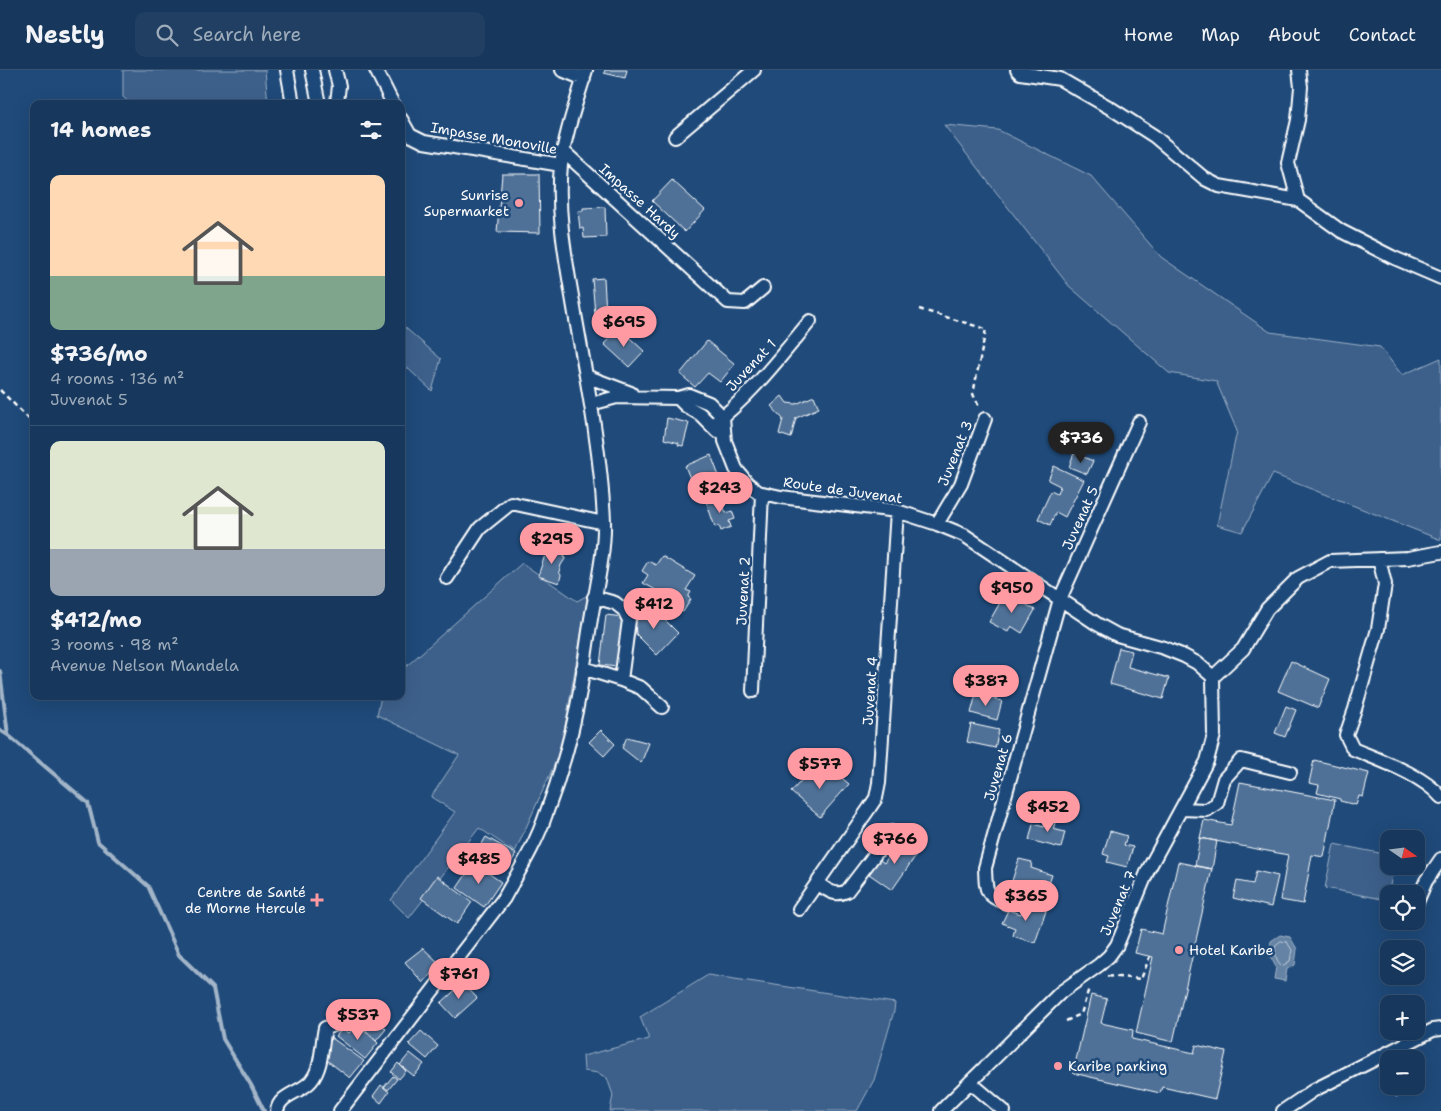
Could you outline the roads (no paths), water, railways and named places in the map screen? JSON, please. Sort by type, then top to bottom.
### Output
[{"type":"street","points":[[287,70],[292,100]]},
{"type":"street","points":[[312,70],[318,100]]},
{"type":"street","points":[[335,70],[338,86],[336,100]]},
{"type":"street","points":[[376,70],[391,100]]},
{"type":"street","points":[[340,1111],[504,898],[524,864],[546,816],[578,701],[604,523],[597,445],[591,404],[563,248],[560,199],[561,165],[571,119],[585,74],[562,70]]},
{"type":"street","points":[[675,137],[754,70]]},
{"type":"street","points":[[1017,70],[1020,73],[1060,79],[1104,104],[1154,136],[1205,179],[1219,186],[1298,200],[1342,231],[1392,257],[1441,278]]},
{"type":"street","points":[[1298,200],[1288,163],[1298,120],[1301,87],[1299,70]]},
{"type":"street","name":"Impasse Monoville","points":[[405,126],[410,134],[424,142],[561,165]]},
{"type":"street","name":"Impasse Hardy","points":[[564,152],[728,302],[745,303],[762,288]]},
{"type":"street","name":"Juvenat 1","points":[[711,426],[723,417],[770,368],[810,321]]},
{"type":"street","points":[[586,376],[638,396]]},
{"type":"street","points":[[591,404],[617,397],[678,398],[689,395],[709,403],[723,417]]},
{"type":"street","name":"Route de Juvenat","points":[[678,398],[686,406],[700,414],[725,441]]},
{"type":"street","name":"Route de Juvenat","points":[[723,417],[725,441],[736,469],[747,483],[762,493],[897,511],[964,535],[1097,624],[1117,635],[1164,648],[1184,656],[1197,663],[1213,677]]},
{"type":"street","name":"Juvenat 3","points":[[937,524],[961,484],[985,419]]},
{"type":"street","name":"Juvenat 5","points":[[1060,599],[1139,422]]},
{"type":"street","name":"Juvenat 2","points":[[753,691],[762,493]]},
{"type":"street","points":[[447,578],[480,528],[511,503],[604,523]]},
{"type":"street","name":"Juvenat 4","points":[[799,909],[876,798],[879,784],[897,511]]},
{"type":"street","points":[[1213,677],[1243,649],[1267,609],[1298,578],[1330,561],[1408,558],[1441,552]]},
{"type":"street","points":[[1379,559],[1385,584],[1378,629],[1356,709],[1346,735],[1353,749],[1393,764],[1419,780],[1441,797]]},
{"type":"street","points":[[594,597],[615,603],[624,610],[629,620],[620,680]]},
{"type":"street","name":"Juvenat 6","points":[[1006,903],[992,898],[986,889],[985,868],[1060,599]]},
{"type":"street","points":[[583,668],[641,688],[662,708]]},
{"type":"street","name":"Juvenat 7","points":[[941,1111],[1061,992],[1109,956],[1117,945],[1148,870],[1207,761],[1214,736],[1213,677]]},
{"type":"street","points":[[1182,809],[1207,810],[1217,803],[1224,779],[1241,760],[1290,772]]},
{"type":"street","points":[[817,883],[829,892],[836,894],[847,891],[892,832]]},
{"type":"street","points":[[1424,885],[1441,859]]},
{"type":"street","points":[[277,1111],[279,1103],[283,1098],[305,1088],[316,1074],[320,1063],[325,1028],[355,1018]]},
{"type":"street","points":[[1283,1111],[1314,1090],[1433,1030],[1441,1029]]},
{"type":"street","points":[[970,1082],[1004,1111]]},
{"type":"water","points":[[1280,935],[1290,937],[1297,949],[1295,965],[1287,969],[1285,981],[1274,979],[1276,967],[1269,954],[1271,941]]},
{"type":"waterway","points":[[0,671],[8,735]]},
{"type":"waterway","points":[[0,730],[88,803],[98,842],[148,886],[179,955],[213,988],[223,1039],[251,1085],[264,1111]]},
{"type":"place","name":"Sunrise Supermarket","points":[[519,203]]},
{"type":"place","name":"Centre de Santé de Morne Hercule","points":[[317,900]]},
{"type":"place","name":"Hotel Karibe","points":[[1179,950]]},
{"type":"place","name":"Karibe parking","points":[[1058,1066]]}]
